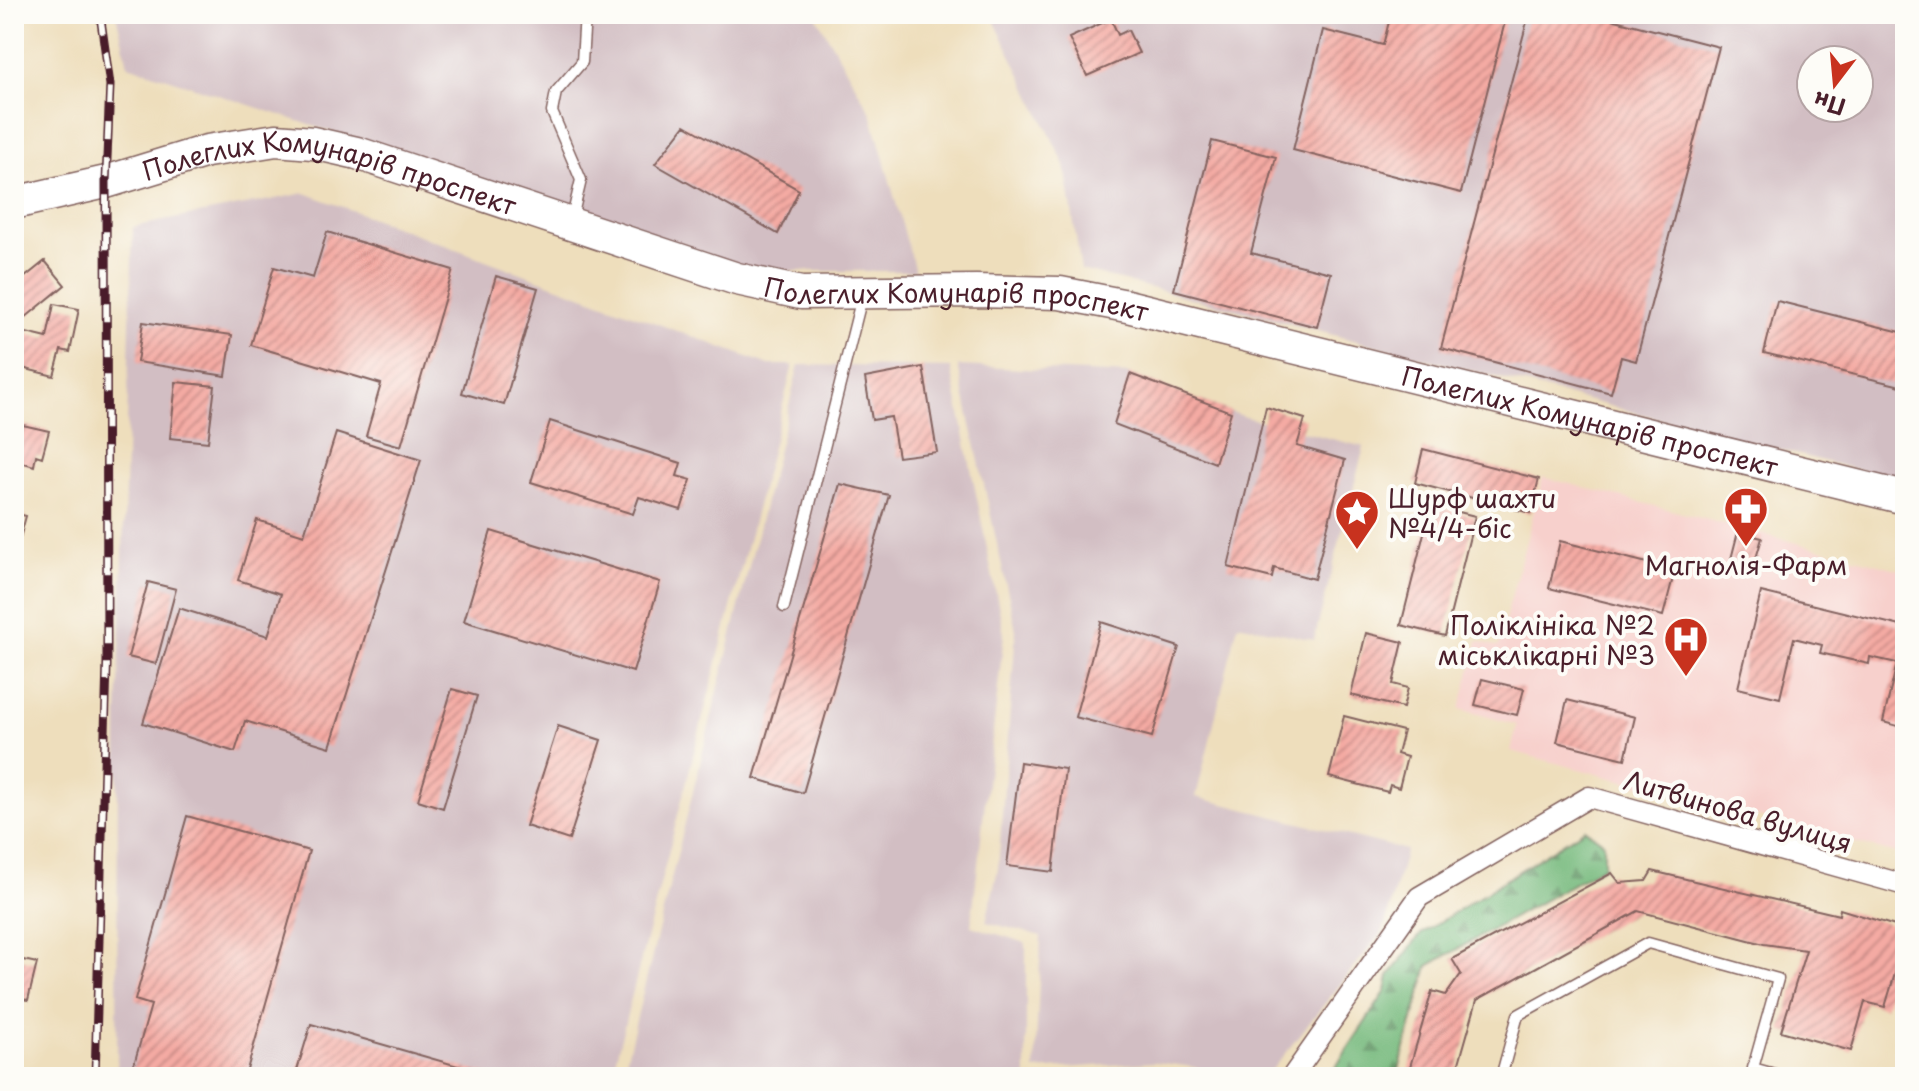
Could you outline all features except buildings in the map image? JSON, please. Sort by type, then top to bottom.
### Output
[{"type":"main road","name":"Полеглих Комунарів проспект","points":[[14,203],[106,182],[207,151],[276,140],[313,143],[357,153],[737,279],[801,293],[1060,293],[1127,306],[1905,498]]},
{"type":"street","name":"Литвинова вулиця","points":[[1292,1077],[1419,897],[1589,797],[1905,885]]},
{"type":"lane","points":[[571,224],[581,180],[552,112],[556,92],[582,62],[585,14]]},
{"type":"lane","points":[[784,607],[864,291]]},
{"type":"lane","points":[[1501,1077],[1518,1015],[1648,943],[1778,979],[1753,1068],[1785,1077]]},
{"type":"shaded area","points":[[116,14],[815,14],[871,113],[915,271],[753,271],[128,65]]},
{"type":"shaded area","points":[[991,14],[1905,14],[1905,482],[1081,270],[1065,165]]},
{"type":"shaded area","points":[[305,193],[769,365],[793,365],[611,1077],[117,1077],[118,716],[133,227]]},
{"type":"shaded area","points":[[799,365],[951,368],[1004,634],[971,926],[1026,943],[1026,1077],[622,1077]]},
{"type":"shaded area","points":[[958,366],[1130,374],[1245,417],[1364,447],[1314,640],[1238,624],[1196,797],[1406,850],[1383,931],[1266,1077],[1155,1062],[1035,1070],[1041,936],[986,922],[998,869],[1016,630]]},
{"type":"shaded area","name":"Поліклініка №2 міськлікарні №3","points":[[1543,477],[1905,571],[1905,856],[1511,751],[1517,725],[1460,709],[1478,641],[1498,647]]},
{"type":"green space","points":[[1585,829],[1604,843],[1604,866],[1428,966],[1397,1077],[1329,1077],[1386,991],[1389,976],[1421,934]]},
{"type":"railway","points":[[95,1077],[107,664],[106,182],[110,85],[100,14]]},
{"type":"place","name":"Магнолія-Фарм","points":[[1746,548]]},
{"type":"place","name":"Шурф шахти №4/4-біс","points":[[1357,551]]},
{"type":"place","name":"Поліклініка №2 міськлікарні №3","points":[[1686,678]]}]
